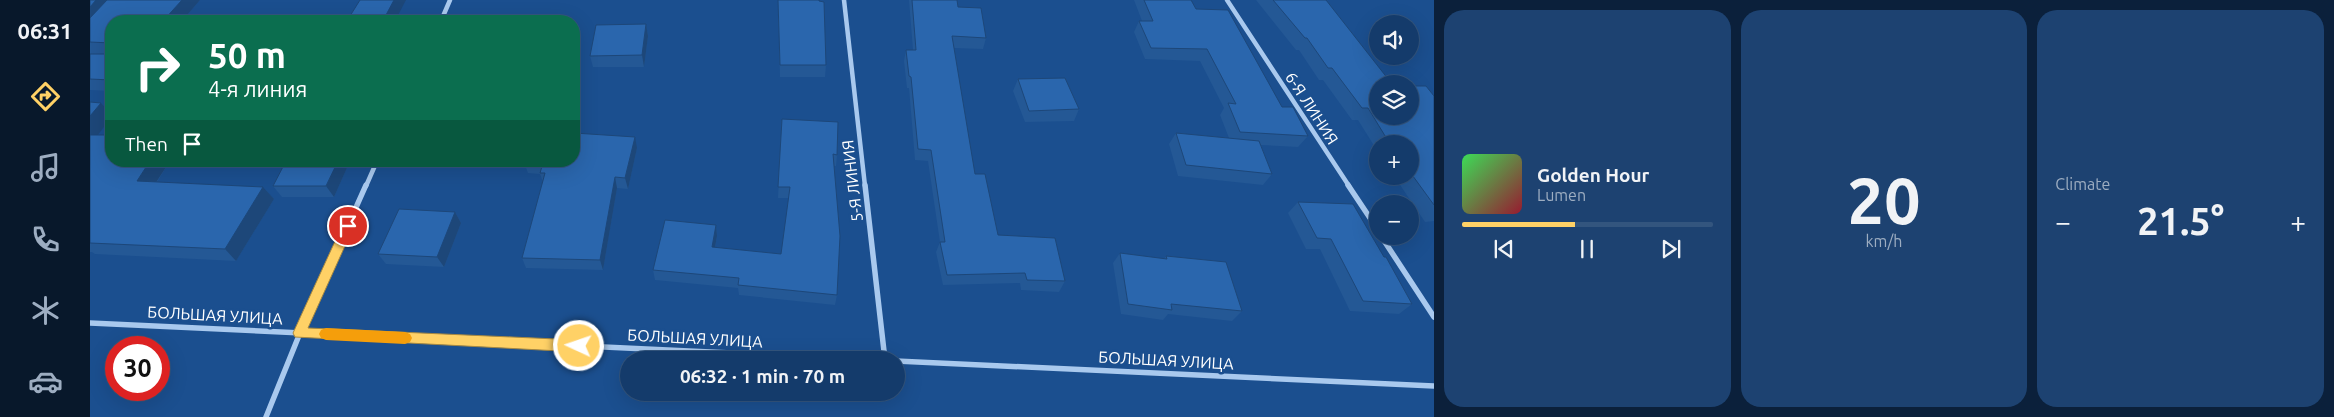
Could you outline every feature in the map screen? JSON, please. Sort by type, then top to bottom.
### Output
[{"type":"street","points":[[444,15],[450,0]]},
{"type":"street","name":"5-Я ЛИНИЯ","points":[[844,0],[884,351]]},
{"type":"street","name":"6-Я ЛИНИЯ","points":[[1226,0],[1369,216]]},
{"type":"street","points":[[266,417],[300,333],[375,167]]},
{"type":"street","points":[[1387,245],[1434,317]]},
{"type":"street","name":"БОЛЬШАЯ УЛИЦА","points":[[90,323],[686,351]]},
{"type":"street","name":"БОЛЬШАЯ УЛИЦА","points":[[905,361],[1434,386]]},
{"type":"building","points":[[90,0],[96,0],[90,7]]},
{"type":"building","points":[[107,0],[182,0],[168,15],[105,15],[105,43],[90,42],[90,18]]},
{"type":"building","points":[[360,0],[394,0],[386,15],[351,15]]},
{"type":"building","points":[[778,0],[819,0],[824,2],[826,65],[780,65]]},
{"type":"building","points":[[912,0],[957,0],[958,7],[981,8],[986,38],[952,36],[975,174],[985,174],[998,235],[1055,238],[1065,281],[1027,280],[1025,273],[947,275],[940,242],[945,242],[931,150],[918,149],[911,77],[909,76],[906,50],[916,50]]},
{"type":"building","points":[[1144,0],[1191,0],[1196,9],[1228,10],[1282,107],[1293,107],[1308,136],[1240,132],[1228,103],[1236,104],[1207,49],[1151,48],[1139,21],[1153,21]]},
{"type":"building","points":[[1273,0],[1326,0],[1369,55],[1369,65],[1377,65],[1385,75],[1369,75],[1369,110],[1362,108],[1332,68],[1328,68],[1307,38]]},
{"type":"building","points":[[646,24],[642,55],[590,56],[596,25]]},
{"type":"building","points":[[90,54],[105,54],[105,80],[90,79]]},
{"type":"building","points":[[1065,78],[1079,109],[1029,111],[1018,79]]},
{"type":"building","points":[[1419,86],[1426,86],[1434,96],[1434,205],[1419,184],[1419,135],[1384,135],[1378,125],[1419,125]]},
{"type":"building","points":[[90,102],[101,103],[90,116]]},
{"type":"building","points":[[782,119],[838,122],[837,155],[833,154],[840,236],[837,295],[738,285],[739,278],[653,270],[665,220],[716,225],[712,247],[781,254],[790,187],[778,187]]},
{"type":"building","points":[[580,133],[635,137],[625,178],[615,177],[600,260],[522,258],[545,173],[540,173],[542,167],[580,167]]},
{"type":"building","points":[[1176,133],[1259,141],[1272,174],[1186,165]]},
{"type":"building","points":[[90,135],[105,135],[105,167],[146,167],[137,181],[263,187],[225,249],[90,243]]},
{"type":"building","points":[[283,167],[335,167],[326,186],[273,186]]},
{"type":"building","points":[[1298,202],[1353,204],[1369,231],[1369,245],[1377,245],[1384,257],[1386,257],[1412,304],[1363,301],[1331,239],[1317,238]]},
{"type":"building","points":[[399,209],[455,212],[437,257],[378,254]]},
{"type":"building","points":[[1120,253],[1167,259],[1166,256],[1226,262],[1242,311],[1171,304],[1172,310],[1128,304]]},
{"type":"slow traffic","points":[[326,334],[405,338]]},
{"type":"route","points":[[348,226],[300,333],[579,346]]}]
